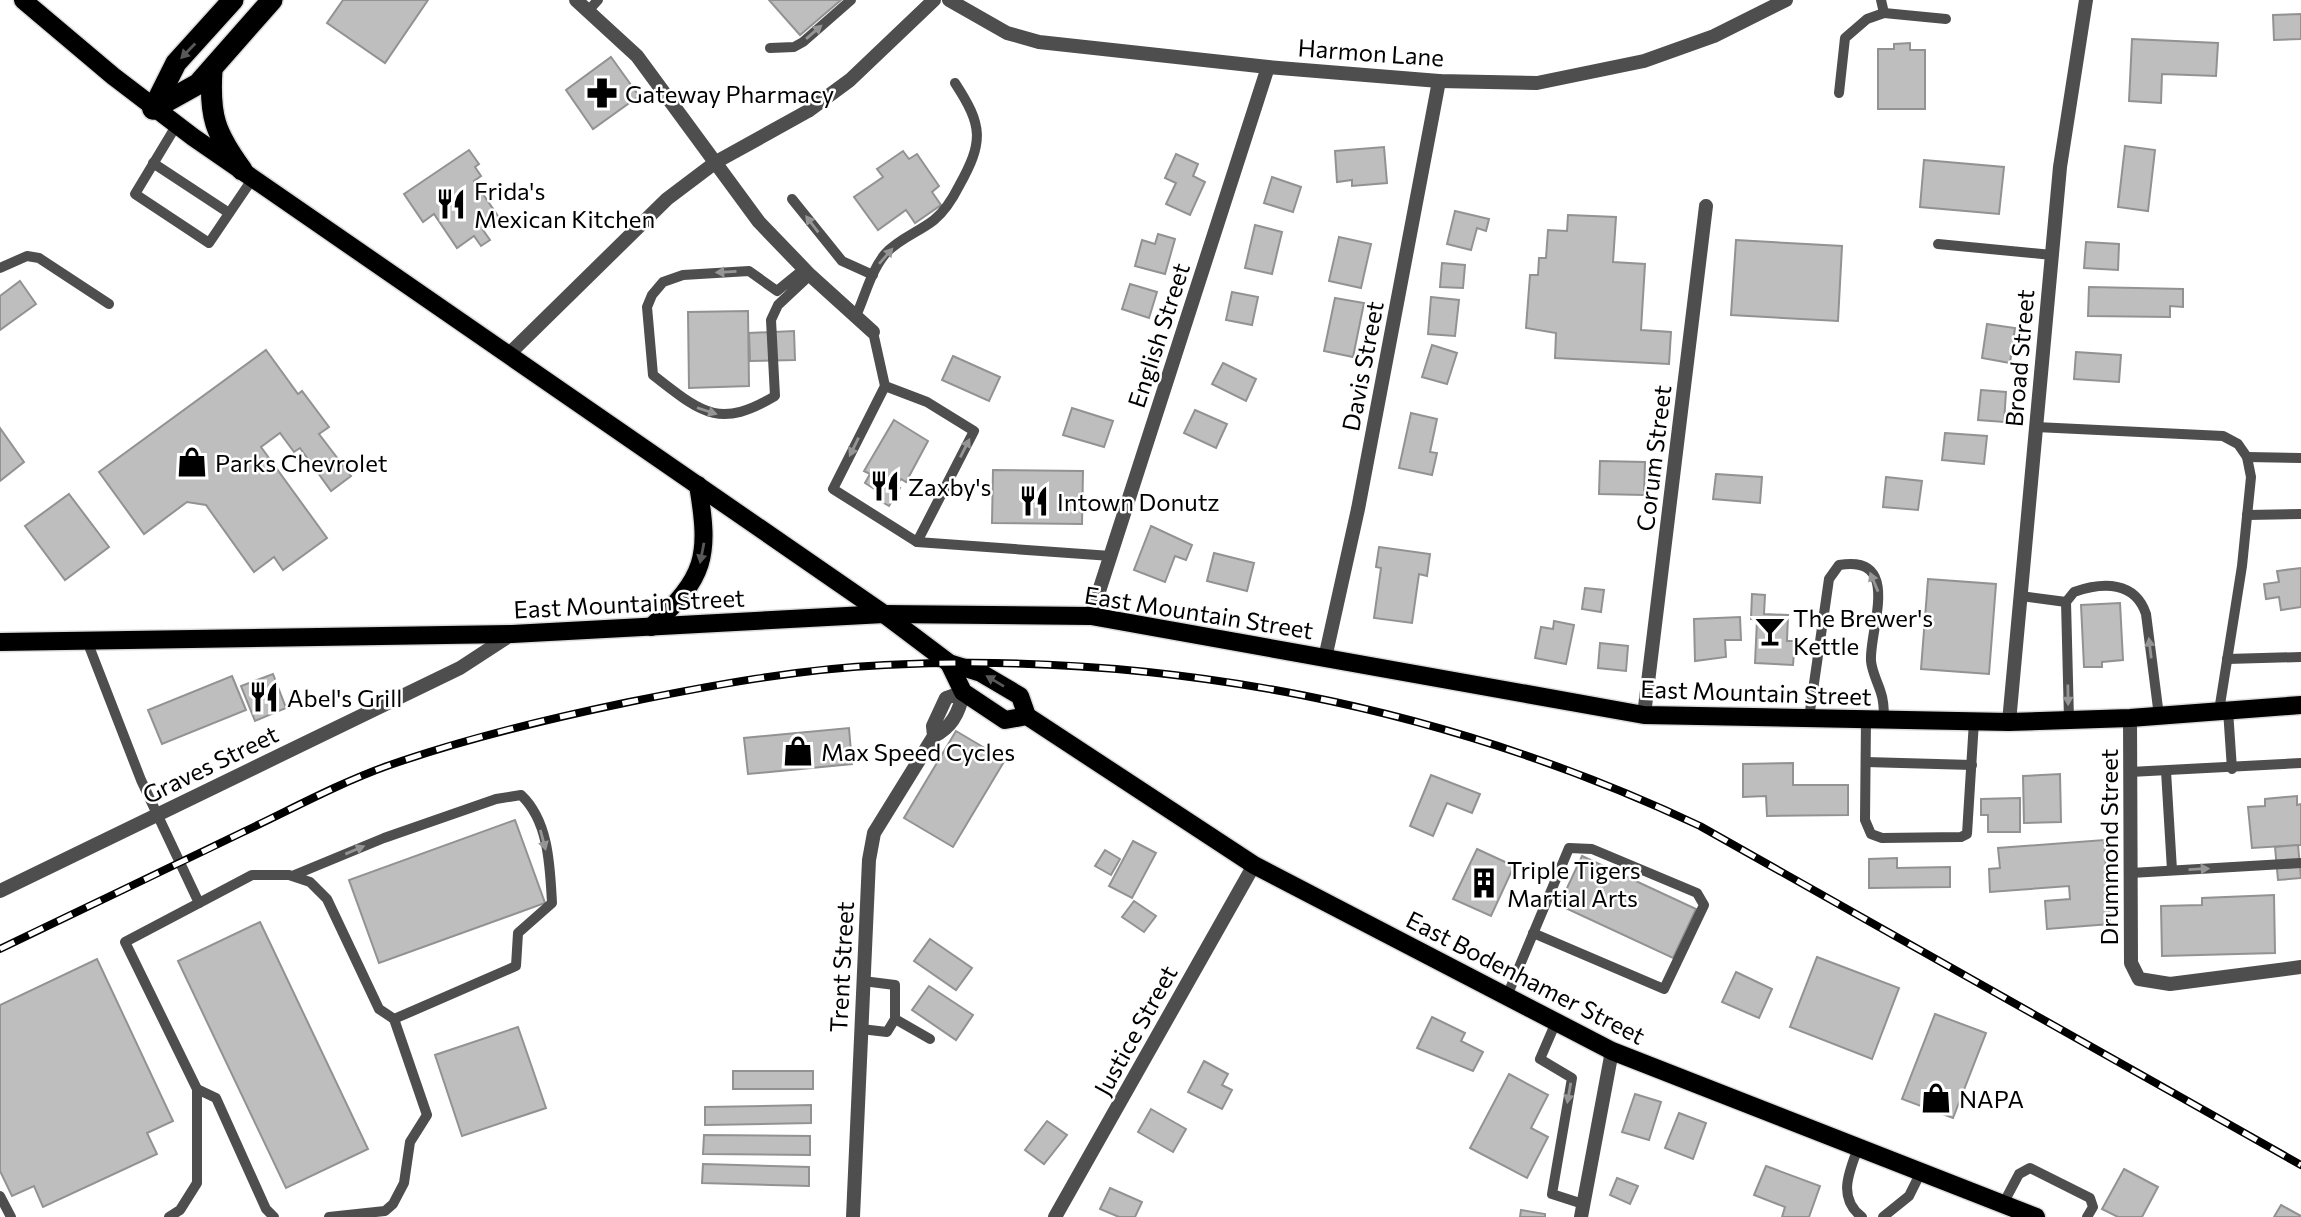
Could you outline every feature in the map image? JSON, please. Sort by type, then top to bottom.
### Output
[{"type":"highway","points":[[153,108],[176,63],[233,0]]},
{"type":"highway","points":[[153,108],[198,84],[272,0]]},
{"type":"highway","points":[[212,70],[209,103],[213,121],[220,140],[247,174]]},
{"type":"main road","name":"East Bodenhamer Street","points":[[25,2],[176,125],[884,614],[949,663],[981,673],[1020,696],[1027,716],[1254,865],[1612,1051],[2036,1217]]},
{"type":"main road","points":[[651,627],[676,604],[699,568],[705,530],[698,485]]},
{"type":"main road","name":"East Mountain Street","points":[[0,642],[512,634],[884,614],[1091,616],[1644,715],[2009,722],[2130,718],[2301,705]]},
{"type":"main road","name":"East Bodenhamer Street","points":[[949,663],[963,692],[1005,720],[1027,716]]},
{"type":"street","points":[[576,0],[637,56],[759,222],[807,272],[873,332]]},
{"type":"street","points":[[508,355],[667,199],[716,162],[807,111],[850,80],[934,0]]},
{"type":"street","name":"Harmon Lane","points":[[949,0],[1007,33],[1039,42],[1439,82],[1537,83],[1644,61],[1714,36],[1786,0]]},
{"type":"street","name":"Broad Street","points":[[2009,722],[2060,167],[2086,0]]},
{"type":"street","name":"English Street","points":[[1091,616],[1268,67]]},
{"type":"street","name":"Davis Street","points":[[1325,658],[1358,509],[1439,82]]},
{"type":"street","name":"Corum Street","points":[[1644,715],[1706,206]]},
{"type":"street","name":"Graves Street","points":[[0,891],[460,667],[512,634]]},
{"type":"street","name":"Trent Street","points":[[853,1217],[869,860],[874,833],[934,736],[933,726],[946,698],[963,692]]},
{"type":"street","name":"Drummond Street","points":[[2130,718],[2131,963],[2140,979],[2170,984],[2301,967]]},
{"type":"street","name":"Justice Street","points":[[1055,1217],[1254,865]]},
{"type":"street","points":[[1582,1211],[1612,1051]]},
{"type":"lane","points":[[588,11],[598,0]]},
{"type":"lane","points":[[770,48],[794,47],[851,0]]},
{"type":"lane","points":[[1881,0],[1884,13]]},
{"type":"lane","points":[[1839,93],[1845,38],[1867,19],[1884,13],[1946,19]]},
{"type":"lane","points":[[856,316],[873,275],[887,251],[934,220],[946,208],[976,152],[976,124],[970,106],[955,83]]},
{"type":"lane","points":[[176,125],[135,194],[209,243],[229,213],[247,174]]},
{"type":"lane","points":[[153,163],[229,213]]},
{"type":"lane","points":[[792,199],[842,261],[873,275]]},
{"type":"lane","points":[[1938,244],[2052,255]]},
{"type":"lane","points":[[0,268],[27,256],[40,258],[109,304]]},
{"type":"lane","points":[[749,271],[777,291],[807,272],[778,305],[771,320],[775,396],[753,410],[724,416],[694,407],[653,375],[647,307],[663,282],[683,275],[749,271]]},
{"type":"lane","points":[[873,332],[884,386],[833,489],[917,542],[1111,556]]},
{"type":"lane","points":[[884,386],[927,402],[974,431],[917,542]]},
{"type":"lane","points":[[2036,427],[2223,436],[2238,444],[2247,457],[2250,477],[2247,515],[2227,659],[2223,711],[2232,769]]},
{"type":"lane","points":[[2247,457],[2301,458]]},
{"type":"lane","points":[[2247,515],[2301,514]]},
{"type":"lane","points":[[1809,718],[1829,579],[1839,565],[1853,562],[1866,567],[1877,582],[1879,599],[1871,662],[1883,697],[1866,762],[1865,820],[1868,829],[1877,838],[1961,837],[1967,834],[1974,721]]},
{"type":"lane","points":[[2069,720],[2066,601],[2074,592],[2111,586],[2130,590],[2141,598],[2146,614],[2159,716]]},
{"type":"lane","points":[[2021,596],[2066,601]]},
{"type":"lane","points":[[87,641],[156,815],[199,903]]},
{"type":"lane","points":[[2227,659],[2301,657]]},
{"type":"lane","points":[[1866,762],[1972,765]]},
{"type":"lane","points":[[2130,772],[2232,769],[2301,763]]},
{"type":"lane","points":[[2166,771],[2172,870]]},
{"type":"lane","points":[[292,876],[384,838],[496,799],[522,795],[535,808],[550,863],[552,903],[518,933],[516,966],[394,1019]]},
{"type":"lane","points":[[1507,996],[1533,933],[1569,848],[1592,849],[1698,893],[1704,905],[1664,989],[1533,933]]},
{"type":"lane","points":[[2131,873],[2301,863]]},
{"type":"lane","points":[[169,1217],[180,1210],[197,1183],[197,1090],[125,942],[253,875],[292,876],[310,882],[327,899],[379,1009],[394,1019],[427,1115],[410,1142],[404,1183],[393,1204],[385,1211],[329,1217]]},
{"type":"lane","points":[[861,1029],[887,1031],[895,1019],[895,985],[863,981]]},
{"type":"lane","points":[[895,1019],[930,1038]]},
{"type":"lane","points":[[1556,1022],[1540,1059],[1572,1078],[1552,1194],[1582,1211]]},
{"type":"lane","points":[[197,1090],[216,1098],[266,1209],[273,1217]]},
{"type":"lane","points":[[1858,1147],[1846,1186],[1850,1212],[1862,1217]]},
{"type":"lane","points":[[2003,1204],[2019,1174],[2030,1168],[2090,1198],[2093,1207],[2087,1217]]},
{"type":"lane","points":[[1883,1217],[1909,1196],[1921,1172]]},
{"type":"lane","points":[[0,1196],[12,1217]]},
{"type":"building","points":[[343,0],[428,0],[385,63],[327,23]]},
{"type":"building","points":[[769,0],[841,0],[800,35]]},
{"type":"building","points":[[2301,14],[2301,39],[2274,40],[2273,15]]},
{"type":"building","points":[[2132,39],[2218,43],[2216,76],[2162,74],[2161,103],[2129,101]]},
{"type":"building","points":[[1910,43],[1910,50],[1925,50],[1925,109],[1878,109],[1878,49],[1894,49],[1894,44]]},
{"type":"building","name":"Gateway Pharmacy","points":[[611,57],[639,96],[593,129],[566,90]]},
{"type":"building","points":[[2125,146],[2155,150],[2148,211],[2118,207]]},
{"type":"building","points":[[1384,147],[1387,183],[1352,186],[1352,180],[1337,182],[1335,151]]},
{"type":"building","name":"Frida's Mexican Kitchen","points":[[469,150],[479,164],[475,167],[481,176],[474,181],[500,219],[483,230],[490,240],[481,246],[474,236],[457,248],[434,214],[423,222],[404,194]]},
{"type":"building","points":[[903,151],[909,159],[917,154],[939,186],[932,192],[941,205],[915,223],[906,210],[878,230],[854,197],[883,177],[877,169]]},
{"type":"building","points":[[1176,154],[1198,164],[1193,176],[1205,182],[1190,215],[1166,204],[1176,183],[1165,178]]},
{"type":"building","points":[[1924,160],[2004,167],[1999,214],[1920,207]]},
{"type":"building","points":[[1272,177],[1301,187],[1293,212],[1264,203]]},
{"type":"building","points":[[1455,211],[1489,219],[1486,231],[1477,228],[1471,250],[1447,244]]},
{"type":"building","points":[[1568,215],[1616,217],[1613,262],[1645,264],[1641,330],[1671,332],[1669,364],[1555,358],[1556,333],[1526,328],[1530,275],[1538,275],[1539,258],[1546,258],[1548,230],[1567,231]]},
{"type":"building","points":[[1255,225],[1282,232],[1272,274],[1245,268]]},
{"type":"building","points":[[1158,234],[1175,239],[1165,274],[1135,266],[1142,240],[1155,244]]},
{"type":"building","points":[[1339,237],[1371,244],[1361,288],[1329,281]]},
{"type":"building","points":[[1736,240],[1842,246],[1838,321],[1731,315]]},
{"type":"building","points":[[2086,242],[2119,244],[2118,270],[2084,268]]},
{"type":"building","points":[[1442,263],[1465,265],[1463,288],[1440,287]]},
{"type":"building","points":[[20,281],[36,304],[0,330],[0,296]]},
{"type":"building","points":[[1130,284],[1157,292],[1149,318],[1122,309]]},
{"type":"building","points":[[2089,287],[2183,289],[2183,307],[2170,306],[2170,317],[2088,316]]},
{"type":"building","points":[[1232,292],[1258,297],[1252,325],[1226,320]]},
{"type":"building","points":[[1431,297],[1459,300],[1455,336],[1428,334]]},
{"type":"building","points":[[1335,298],[1364,303],[1353,357],[1324,351]]},
{"type":"building","points":[[748,311],[749,386],[689,388],[688,312]]},
{"type":"building","points":[[1987,324],[2015,328],[2010,363],[1982,358]]},
{"type":"building","points":[[794,331],[795,360],[750,361],[749,333]]},
{"type":"building","points":[[1432,345],[1457,353],[1447,384],[1422,377]]},
{"type":"building","name":"Parks Chevrolet","points":[[266,350],[298,394],[302,391],[329,427],[319,434],[351,476],[331,491],[300,448],[294,452],[280,433],[261,447],[327,538],[283,570],[274,557],[254,572],[206,505],[187,502],[144,534],[99,472]]},
{"type":"building","points":[[2076,352],[2121,355],[2119,382],[2074,379]]},
{"type":"building","points":[[953,356],[1000,377],[989,401],[942,380]]},
{"type":"building","points":[[1223,363],[1256,379],[1246,401],[1212,384]]},
{"type":"building","points":[[1981,390],[2006,392],[2004,422],[1978,420]]},
{"type":"building","points":[[1072,408],[1113,421],[1104,447],[1063,435]]},
{"type":"building","points":[[1195,410],[1227,424],[1216,448],[1184,433]]},
{"type":"building","points":[[1411,413],[1437,419],[1430,452],[1437,453],[1432,475],[1399,468]]},
{"type":"building","points":[[894,420],[928,441],[906,482],[901,479],[896,486],[900,488],[889,506],[875,498],[879,492],[865,483],[870,474],[864,471]]},
{"type":"building","points":[[0,428],[24,462],[0,481]]},
{"type":"building","points":[[1945,433],[1987,436],[1984,464],[1942,460]]},
{"type":"building","points":[[1600,461],[1645,462],[1644,495],[1599,494]]},
{"type":"building","points":[[993,470],[1083,471],[1082,524],[992,523]]},
{"type":"building","points":[[1716,474],[1762,477],[1760,503],[1713,499]]},
{"type":"building","points":[[1886,477],[1922,481],[1918,510],[1883,507]]},
{"type":"building","points":[[69,494],[109,547],[65,580],[25,526]]},
{"type":"building","points":[[1151,526],[1192,545],[1186,560],[1175,556],[1165,582],[1134,570]]},
{"type":"building","points":[[1379,547],[1430,554],[1427,576],[1419,574],[1412,623],[1374,618],[1381,568],[1376,567]]},
{"type":"building","points":[[1214,553],[1254,563],[1247,591],[1207,581]]},
{"type":"building","points":[[2301,568],[2301,607],[2281,610],[2279,597],[2266,599],[2264,584],[2279,582],[2277,571]]},
{"type":"building","points":[[1928,579],[1996,584],[1989,674],[1921,669]]},
{"type":"building","points":[[1585,588],[1604,590],[1601,612],[1582,609]]},
{"type":"building","points":[[1752,594],[1765,595],[1764,614],[1788,615],[1787,641],[1795,641],[1793,665],[1755,663],[1757,620],[1751,619]]},
{"type":"building","points":[[2120,603],[2123,660],[2102,662],[2102,667],[2084,667],[2081,605]]},
{"type":"building","points":[[1740,617],[1741,640],[1725,640],[1726,657],[1695,661],[1694,619]]},
{"type":"building","points":[[1554,621],[1574,625],[1566,664],[1535,658],[1541,627],[1553,629]]},
{"type":"building","points":[[1600,643],[1628,646],[1626,671],[1598,668]]},
{"type":"building","name":"Abel's Grill","points":[[273,674],[286,708],[255,721],[241,686]]},
{"type":"building","points":[[232,676],[246,710],[162,744],[148,710]]},
{"type":"building","name":"Max Speed Cycles","points":[[849,728],[852,764],[748,774],[744,738]]},
{"type":"building","points":[[956,731],[1005,760],[953,847],[904,818]]},
{"type":"building","points":[[1793,763],[1793,785],[1848,785],[1848,815],[1767,816],[1766,796],[1743,797],[1743,764]]},
{"type":"building","points":[[2060,774],[2061,822],[2024,823],[2023,776]]},
{"type":"building","points":[[1431,775],[1480,794],[1472,813],[1447,803],[1433,836],[1410,826]]},
{"type":"building","points":[[2297,796],[2297,805],[2301,804],[2301,845],[2252,848],[2248,807],[2265,806],[2265,799]]},
{"type":"building","points":[[2020,798],[2020,832],[1988,832],[1988,815],[1981,815],[1981,799]]},
{"type":"building","points":[[515,820],[545,903],[379,963],[349,880]]},
{"type":"building","points":[[2104,840],[2110,924],[2047,929],[2045,901],[2070,899],[2069,886],[1990,892],[1989,869],[2000,868],[1998,848]]},
{"type":"building","points":[[1133,841],[1156,853],[1132,898],[1109,886]]},
{"type":"building","points":[[2298,845],[2301,878],[2278,880],[2275,847]]},
{"type":"building","name":"Triple Tigers Martial Arts","points":[[1477,849],[1514,866],[1491,916],[1453,899]]},
{"type":"building","points":[[1105,850],[1120,859],[1111,875],[1095,866]]},
{"type":"building","points":[[1582,856],[1696,909],[1673,958],[1559,905]]},
{"type":"building","points":[[1897,858],[1897,868],[1950,867],[1950,887],[1869,888],[1869,859]]},
{"type":"building","points":[[2274,895],[2275,953],[2162,956],[2161,906],[2202,905],[2202,898]]},
{"type":"building","points":[[1134,901],[1156,916],[1144,932],[1122,917]]},
{"type":"building","points":[[260,922],[368,1149],[286,1188],[178,961]]},
{"type":"building","points":[[930,939],[972,968],[956,990],[914,961]]},
{"type":"building","points":[[1817,957],[1899,988],[1872,1059],[1790,1027]]},
{"type":"building","points":[[97,959],[173,1121],[147,1133],[157,1154],[43,1207],[34,1186],[12,1196],[0,1171],[0,1005]]},
{"type":"building","points":[[1736,972],[1772,989],[1759,1018],[1722,1002]]},
{"type":"building","points":[[929,986],[973,1015],[956,1040],[912,1010]]},
{"type":"building","points":[[1935,1014],[1986,1033],[1953,1118],[1902,1099]]},
{"type":"building","points":[[1432,1017],[1465,1033],[1461,1041],[1483,1052],[1473,1071],[1417,1048]]},
{"type":"building","points":[[518,1027],[546,1108],[462,1136],[435,1055]]},
{"type":"building","points":[[1204,1061],[1228,1074],[1222,1085],[1232,1090],[1222,1109],[1188,1092]]},
{"type":"building","points":[[733,1071],[813,1071],[813,1089],[733,1089]]},
{"type":"building","points":[[1509,1074],[1548,1095],[1531,1128],[1548,1137],[1527,1178],[1470,1148]]},
{"type":"building","points":[[1635,1094],[1661,1102],[1649,1140],[1622,1132]]},
{"type":"building","points":[[811,1105],[811,1123],[705,1125],[705,1107]]},
{"type":"building","points":[[1151,1109],[1186,1129],[1173,1152],[1138,1132]]},
{"type":"building","points":[[1679,1113],[1706,1123],[1693,1159],[1665,1148]]},
{"type":"building","points":[[1047,1121],[1067,1135],[1044,1164],[1025,1150]]},
{"type":"building","points":[[704,1135],[810,1136],[810,1155],[703,1154]]},
{"type":"building","points":[[703,1164],[809,1167],[809,1186],[702,1183]]},
{"type":"building","points":[[1766,1166],[1820,1186],[1809,1217],[1782,1217],[1785,1207],[1754,1195]]},
{"type":"building","points":[[2124,1169],[2158,1187],[2142,1217],[2118,1217],[2102,1209]]},
{"type":"building","points":[[1617,1178],[1638,1186],[1630,1204],[1610,1195]]},
{"type":"building","points":[[1110,1188],[1142,1202],[1135,1217],[1119,1217],[1100,1209]]},
{"type":"building","points":[[2281,1205],[2301,1216],[2301,1217],[2274,1217]]},
{"type":"building","points":[[1521,1210],[1545,1214],[1545,1217],[1520,1217]]},
{"type":"railway","points":[[0,949],[350,781],[417,756],[507,730],[598,708],[692,690],[821,670],[885,665],[991,663],[1095,667],[1200,678],[1303,695],[1404,719],[1505,748],[1603,784],[1700,826],[2301,1165]]},
{"type":"place","name":"Gateway Pharmacy","points":[[602,93]]},
{"type":"place","name":"Frida's Mexican Kitchen","points":[[451,204]]},
{"type":"place","name":"Parks Chevrolet","points":[[192,462]]},
{"type":"place","name":"Zaxby's","points":[[885,486]]},
{"type":"place","name":"Intown Donutz","points":[[1034,501]]},
{"type":"place","name":"The Brewer's Kettle","points":[[1770,631]]},
{"type":"place","name":"Abel's Grill","points":[[264,697]]},
{"type":"place","name":"Max Speed Cycles","points":[[798,751]]},
{"type":"place","name":"Triple Tigers Martial Arts","points":[[1484,883]]},
{"type":"place","name":"NAPA","points":[[1936,1098]]}]
